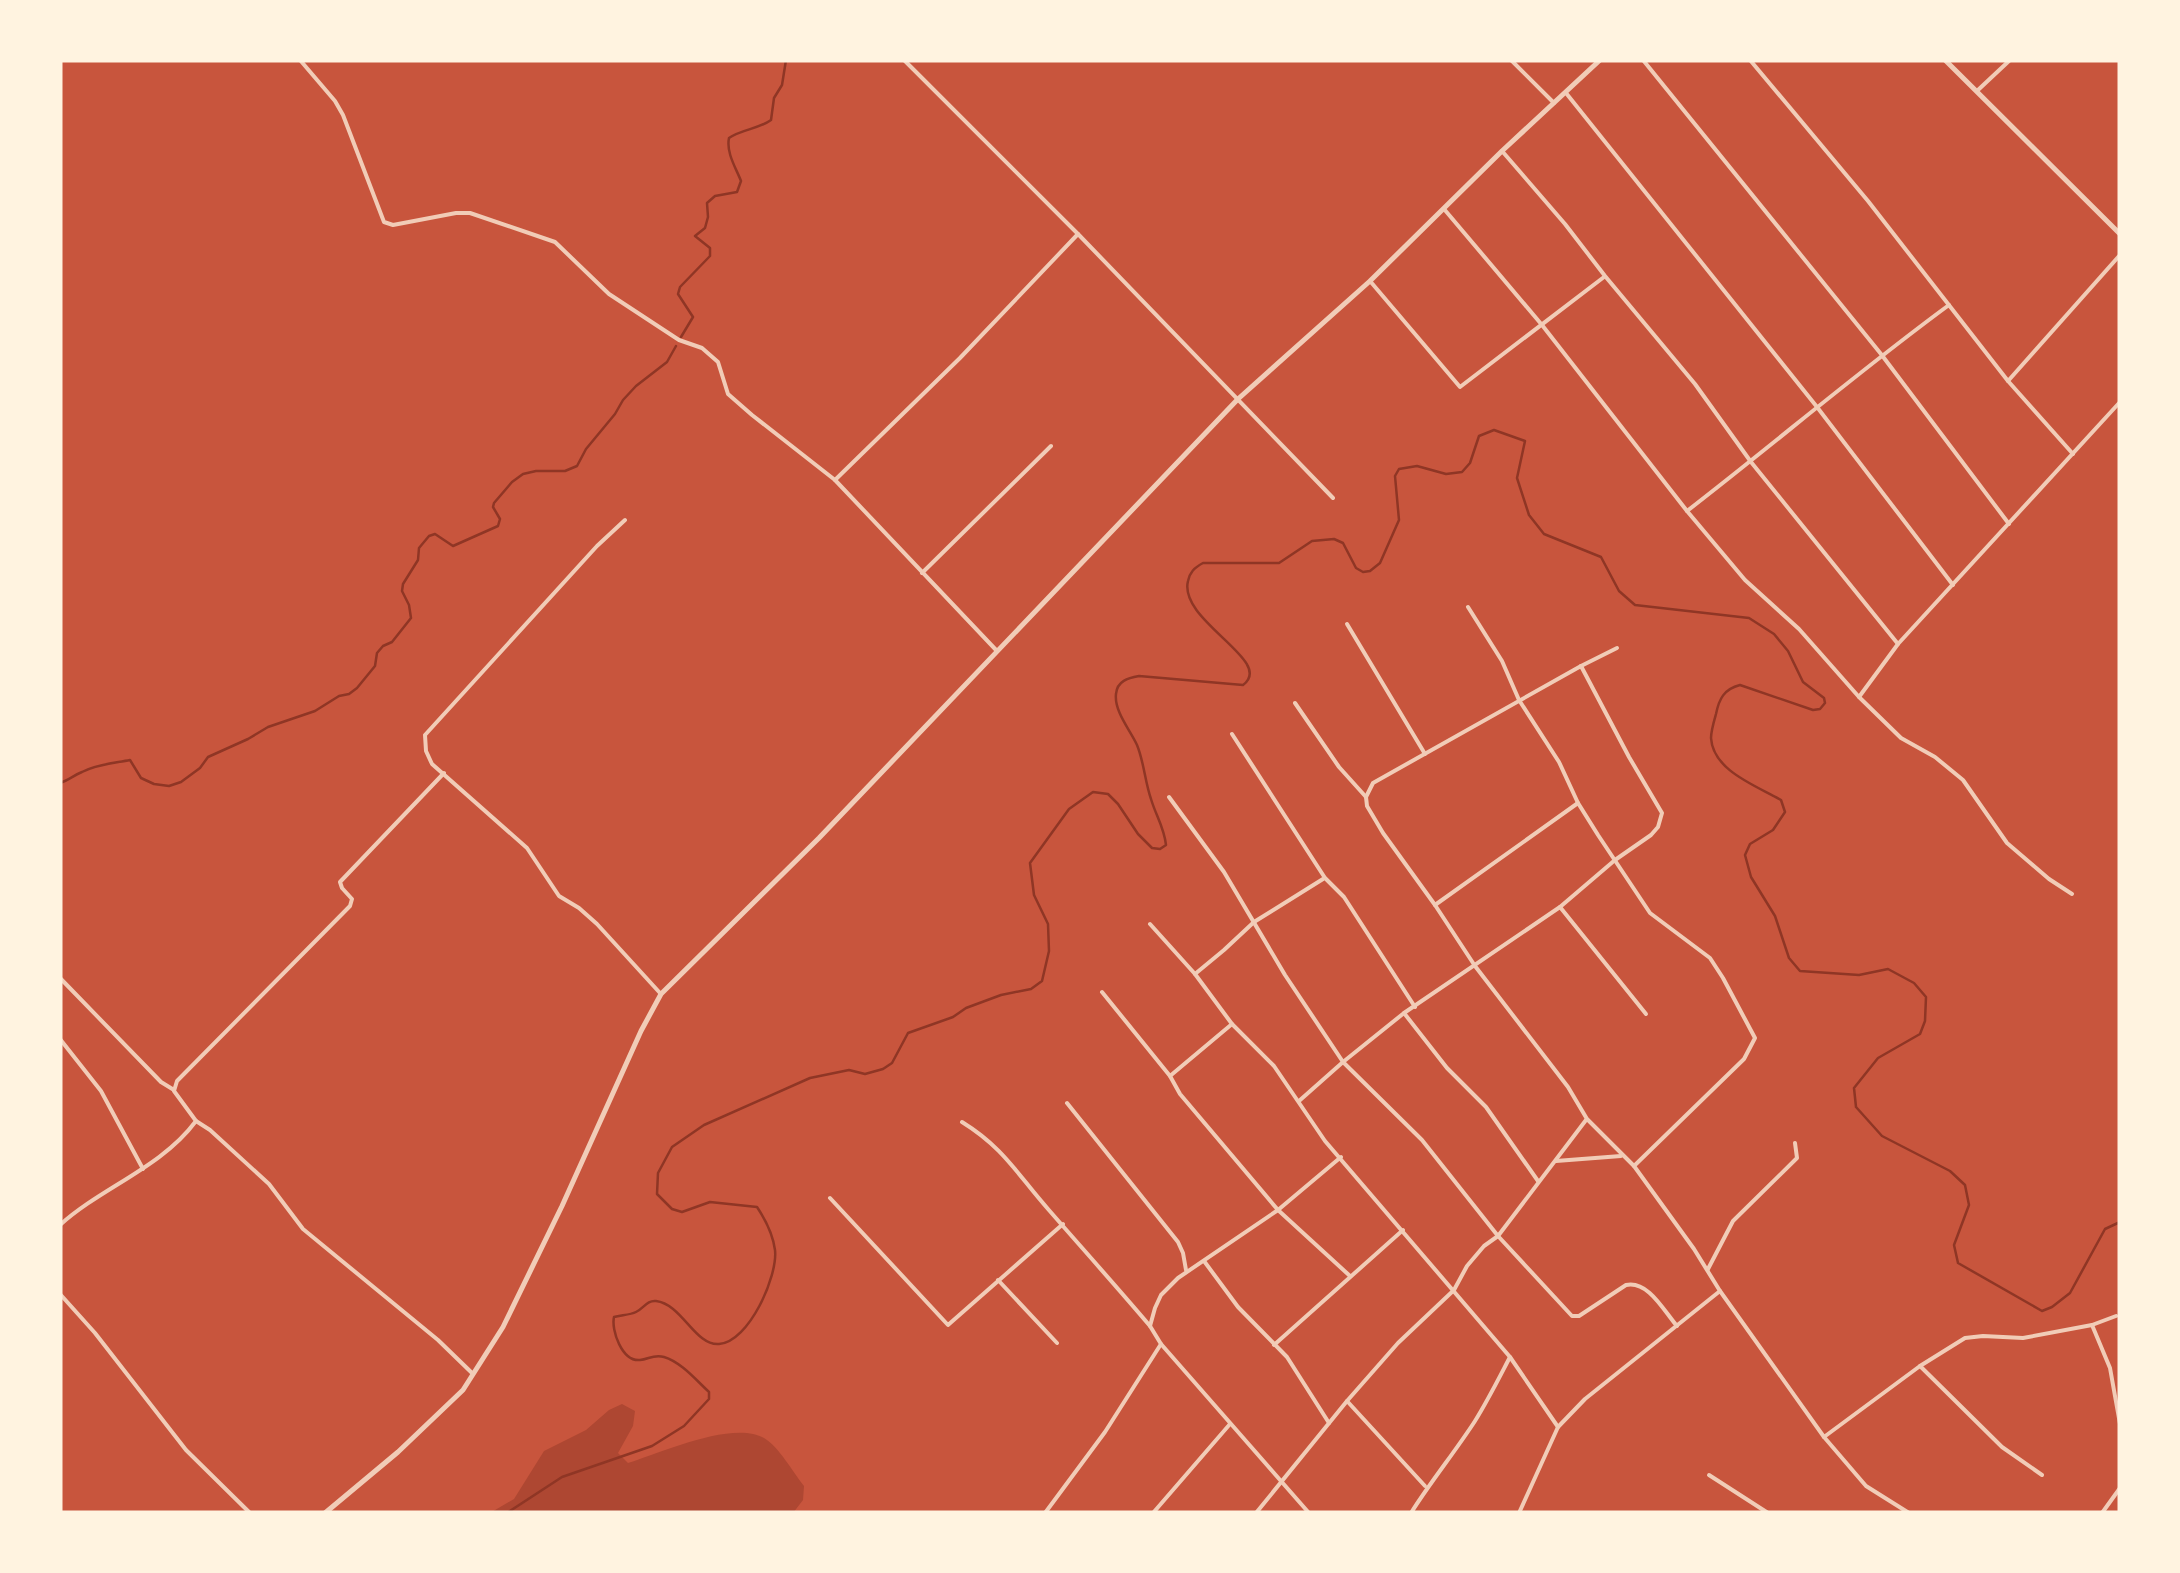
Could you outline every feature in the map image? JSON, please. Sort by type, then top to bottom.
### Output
[{"type":"street","points":[[300,60],[343,115],[384,222],[393,226],[456,212],[470,213],[556,242],[609,294],[680,340],[702,348],[718,362],[728,394],[835,480],[997,652]]},
{"type":"street","points":[[904,60],[1333,498]]},
{"type":"street","points":[[1511,60],[1554,103]]},
{"type":"street","points":[[325,1513],[398,1452],[463,1390],[503,1328],[661,994],[819,838],[1238,399],[1370,281],[1600,60]]},
{"type":"street","points":[[1643,60],[1882,354],[2009,524]]},
{"type":"street","points":[[1750,60],[1868,202],[2008,381],[2073,454]]},
{"type":"street","points":[[1945,60],[2120,234]]},
{"type":"street","points":[[1978,90],[2010,60]]},
{"type":"street","points":[[1566,93],[1817,407],[1953,585]]},
{"type":"street","points":[[1502,151],[1695,384],[1751,462],[1898,644]]},
{"type":"street","points":[[1444,209],[1542,325],[1745,580],[1799,629],[1901,738],[1936,758],[1963,780],[2008,843],[2072,894]]},
{"type":"street","points":[[835,480],[960,358],[1078,234]]},
{"type":"street","points":[[2008,381],[2120,255]]},
{"type":"street","points":[[1370,281],[1460,386],[1605,276]]},
{"type":"street","points":[[1688,511],[1882,354],[1949,306]]},
{"type":"street","points":[[1859,697],[1898,644],[2120,402]]},
{"type":"street","points":[[922,573],[1050,446]]},
{"type":"street","points":[[625,520],[425,735],[426,751],[432,764],[527,848],[559,896],[597,924],[661,994]]},
{"type":"street","points":[[1468,607],[1559,762],[1578,803],[1650,913],[1710,958],[1754,1038],[1744,1059],[1634,1166]]},
{"type":"street","points":[[1346,624],[1425,754]]},
{"type":"street","points":[[1366,797],[1374,783],[1617,648]]},
{"type":"street","points":[[1299,1101],[1404,1013],[1560,908],[1658,827],[1662,813],[1581,666]]},
{"type":"street","points":[[1295,703],[1339,767],[1366,797],[1383,833],[1475,966],[1568,1087],[1587,1119],[1634,1166],[1824,1438],[1866,1486],[1909,1513]]},
{"type":"street","points":[[1232,734],[1325,878],[1344,898],[1415,1006]]},
{"type":"street","points":[[174,1090],[177,1081],[350,906],[352,898],[340,882],[444,773]]},
{"type":"street","points":[[1169,797],[1224,872],[1284,975],[1342,1062],[1422,1140],[1498,1236],[1572,1316],[1579,1316],[1636,1283],[1644,1286],[1677,1326]]},
{"type":"street","points":[[1436,905],[1578,803]]},
{"type":"street","points":[[1195,974],[1254,922],[1325,878]]},
{"type":"street","points":[[1560,908],[1646,1014]]},
{"type":"street","points":[[1150,924],[1195,974],[1232,1024],[1267,1058],[1321,1136],[1510,1357],[1558,1426]]},
{"type":"street","points":[[60,978],[160,1082],[174,1090],[196,1121],[269,1184],[303,1229],[473,1373]]},
{"type":"street","points":[[1102,992],[1180,1094],[1278,1210],[1350,1276]]},
{"type":"street","points":[[1404,1013],[1446,1068],[1486,1107],[1538,1180]]},
{"type":"street","points":[[1170,1076],[1232,1024]]},
{"type":"street","points":[[60,1039],[101,1091],[143,1169]]},
{"type":"street","points":[[1067,1103],[1178,1242],[1184,1252],[1186,1270]]},
{"type":"street","points":[[1256,1513],[1398,1343],[1454,1290],[1467,1266],[1498,1236],[1587,1119]]},
{"type":"street","points":[[60,1225],[143,1169],[196,1121]]},
{"type":"street","points":[[962,1122],[986,1137],[1013,1164],[1161,1344],[1309,1513]]},
{"type":"street","points":[[1707,1270],[1734,1221],[1797,1158],[1795,1143]]},
{"type":"street","points":[[1556,1161],[1624,1156]]},
{"type":"street","points":[[1150,1326],[1162,1295],[1186,1270],[1278,1210],[1341,1158]]},
{"type":"street","points":[[830,1198],[948,1325],[1063,1224]]},
{"type":"street","points":[[1274,1345],[1403,1230]]},
{"type":"street","points":[[1204,1261],[1238,1307],[1287,1358],[1329,1423]]},
{"type":"street","points":[[998,1280],[1057,1343]]},
{"type":"street","points":[[1519,1513],[1558,1426],[1585,1398],[1720,1292]]},
{"type":"street","points":[[60,1294],[95,1332],[186,1450],[250,1513]]},
{"type":"street","points":[[1824,1438],[1920,1366],[1965,1338],[2022,1338],[2092,1325],[2116,1316]]},
{"type":"street","points":[[2092,1325],[2110,1368],[2120,1424]]},
{"type":"street","points":[[1045,1513],[1105,1432],[1161,1344]]},
{"type":"street","points":[[1411,1513],[1477,1418],[1510,1357]]},
{"type":"street","points":[[1920,1366],[2002,1448],[2042,1475]]},
{"type":"street","points":[[1348,1401],[1426,1488]]},
{"type":"street","points":[[1153,1513],[1230,1424]]},
{"type":"street","points":[[1708,1475],[1768,1513]]},
{"type":"street","points":[[2102,1513],[2120,1488]]},
{"type":"shaded area","points":[[622,1404],[635,1411],[633,1426],[618,1453],[628,1463],[716,1435],[751,1433],[770,1442],[781,1454],[804,1486],[803,1500],[793,1513],[490,1513],[514,1499],[544,1451],[586,1430]]},
{"type":"waterway","points":[[681,337],[693,317],[678,294],[680,287],[710,256],[710,248],[695,236],[705,228],[707,203],[715,196],[737,192],[741,181],[730,155],[729,138],[771,120],[786,60]]},
{"type":"waterway","points":[[60,783],[94,767],[130,760],[141,778],[169,786],[200,768],[208,757],[349,694],[375,666],[377,653],[392,642],[411,618],[403,584],[418,560],[419,548],[429,536],[435,534],[453,546],[498,526],[500,519],[494,503],[512,482],[523,474],[565,471],[577,466],[623,400],[667,362],[676,346]]},
{"type":"waterway","points":[[507,1513],[562,1477],[652,1446],[684,1426],[709,1399],[709,1392],[670,1359],[657,1356],[640,1360],[628,1356],[616,1337],[614,1317],[634,1313],[656,1301],[673,1309],[703,1339],[719,1344],[741,1332],[767,1291],[775,1250],[757,1207],[710,1202],[682,1212],[672,1209],[657,1194],[658,1173],[672,1147],[704,1125],[810,1078],[849,1070],[865,1074],[883,1069],[892,1063],[908,1033],[1001,995],[1031,989],[1042,981],[1049,951],[1048,924],[1034,895],[1030,863],[1069,809],[1093,792],[1108,794],[1152,848],[1166,845],[1139,752],[1117,707],[1118,686],[1139,676],[1243,685],[1250,675],[1247,664],[1197,611],[1189,596],[1188,581],[1193,570],[1203,563],[1279,563],[1312,541],[1334,539],[1343,543],[1356,568],[1370,571],[1380,563],[1399,520],[1395,476],[1399,469],[1417,466],[1446,474],[1462,472],[1470,463],[1479,436],[1494,430],[1525,441],[1517,478],[1529,515],[1544,534],[1601,557],[1619,591],[1635,605],[1749,618],[1774,634],[1788,651],[1803,682],[1824,698],[1820,709],[1813,710],[1740,685],[1734,687],[1719,704],[1711,735],[1714,750],[1719,760],[1738,776],[1781,800],[1785,812],[1773,830],[1750,844],[1745,855],[1751,877],[1775,916],[1789,958],[1800,971],[1859,975],[1888,969],[1914,983],[1926,997],[1920,1034],[1878,1058],[1854,1088],[1856,1107],[1882,1136],[1950,1171],[1965,1185],[1969,1205],[1954,1245],[1958,1263],[2042,1311],[2070,1293],[2105,1229],[2120,1222]]}]
